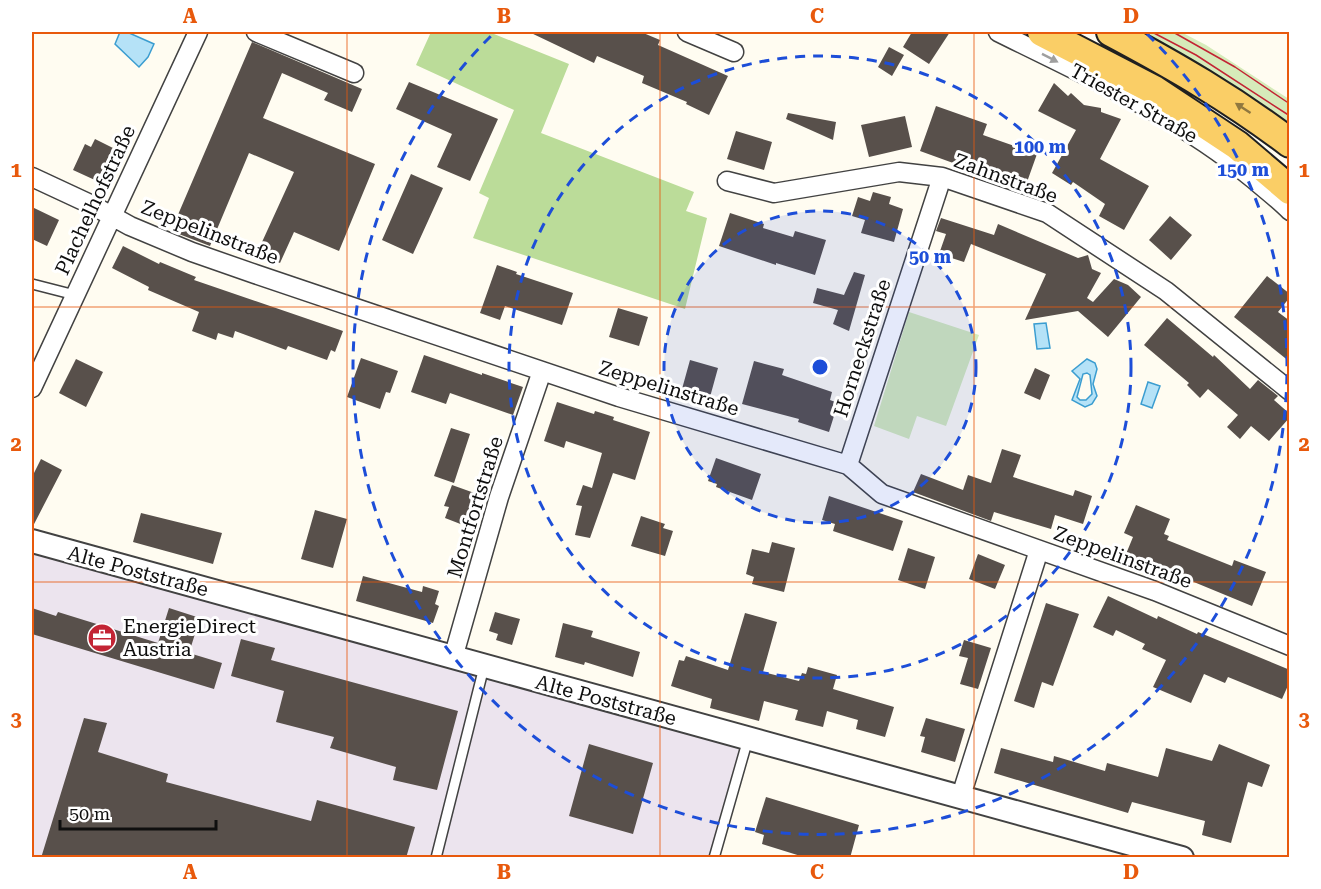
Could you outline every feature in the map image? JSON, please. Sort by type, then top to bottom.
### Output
[{"type":"main road","name":"Triester Straße","points":[[1042,32],[1154,90],[1237,145],[1290,190]]},
{"type":"main road","points":[[1111,32],[1185,72],[1248,111],[1290,143]]},
{"type":"street","name":"Plachelhofstraße","points":[[32,388],[198,32]]},
{"type":"street","points":[[256,32],[354,73]]},
{"type":"street","points":[[687,32],[734,52]]},
{"type":"street","name":"Triester Straße","points":[[998,32],[1152,109],[1183,128],[1226,156],[1290,211]]},
{"type":"street","name":"Zahnstraße","points":[[727,181],[774,193],[898,172],[942,177],[1047,213],[1166,291],[1290,391]]},
{"type":"street","name":"Zeppelinstraße","points":[[32,177],[130,226],[245,271],[620,397],[848,465],[882,494],[1155,591],[1290,646]]},
{"type":"street","name":"Horneckstraße","points":[[848,465],[942,177]]},
{"type":"street","name":"Montfortstraße","points":[[453,658],[499,497],[542,371]]},
{"type":"street","name":"Alte Poststraße","points":[[32,541],[1182,858]]},
{"type":"street","points":[[961,796],[1039,550]]},
{"type":"lane","points":[[32,284],[75,295]]},
{"type":"lane","points":[[436,858],[484,667]]},
{"type":"lane","points":[[714,858],[748,739]]},
{"type":"shaded area","points":[[32,541],[748,739],[714,857],[32,857]]},
{"type":"green space","points":[[431,32],[489,32],[569,64],[541,133],[694,192],[686,211],[707,218],[685,309],[473,238],[489,198],[479,193],[514,110],[416,65]]},
{"type":"green space","points":[[1136,32],[1181,32],[1206,45],[1289,99],[1289,123],[1220,78]]},
{"type":"green space","points":[[909,312],[979,335],[946,426],[917,416],[909,439],[874,426]]},
{"type":"water","points":[[120,32],[127,32],[154,44],[148,57],[139,67],[115,44]]},
{"type":"water","points":[[1046,323],[1050,348],[1037,349],[1034,324]]},
{"type":"water","points":[[1087,359],[1095,363],[1097,369],[1093,384],[1097,396],[1092,404],[1085,407],[1072,400],[1080,379],[1072,371]],"holes":[[[1083,374],[1090,375],[1092,394],[1086,400],[1080,400],[1077,397]]]},
{"type":"water","points":[[1148,382],[1160,386],[1152,408],[1141,404]]},
{"type":"building","points":[[529,32],[641,32],[660,40],[658,45],[728,76],[709,115],[686,104],[687,102],[642,83],[644,76],[597,56],[594,63]]},
{"type":"building","points":[[912,32],[950,32],[929,64],[903,47]]},
{"type":"building","points":[[252,42],[362,89],[352,112],[324,100],[328,93],[282,73],[263,118],[375,164],[339,251],[294,232],[280,263],[257,253],[294,172],[249,153],[210,246],[171,231]]},
{"type":"building","points":[[889,47],[904,55],[892,76],[878,67]]},
{"type":"building","points":[[409,82],[498,119],[470,181],[437,167],[452,134],[396,109]]},
{"type":"building","points":[[1054,83],[1068,96],[1071,93],[1084,105],[1101,108],[1101,112],[1121,119],[1100,159],[1149,186],[1124,230],[1099,216],[1105,204],[1073,182],[1071,185],[1052,173],[1076,130],[1038,111]]},
{"type":"building","points":[[936,106],[987,124],[983,135],[1037,154],[1027,182],[991,170],[989,176],[920,151]]},
{"type":"building","points":[[788,113],[836,122],[833,140],[786,119]]},
{"type":"building","points":[[905,116],[912,147],[869,157],[861,125]]},
{"type":"building","points":[[736,131],[772,142],[764,170],[727,159]]},
{"type":"building","points":[[95,139],[113,148],[97,181],[73,170],[85,144],[91,147]]},
{"type":"building","points":[[411,174],[443,188],[413,254],[382,240]]},
{"type":"building","points":[[873,192],[891,197],[889,204],[903,209],[894,242],[861,233],[865,220],[852,216],[858,197],[870,201]]},
{"type":"building","points":[[32,207],[59,220],[47,246],[32,239]]},
{"type":"building","points":[[730,213],[764,224],[763,228],[793,237],[795,231],[826,240],[815,275],[719,246]]},
{"type":"building","points":[[1170,216],[1192,235],[1171,260],[1149,240]]},
{"type":"building","points":[[941,218],[994,235],[998,224],[1078,258],[1088,255],[1092,269],[1101,273],[1087,298],[1093,302],[1114,279],[1128,285],[1141,297],[1108,337],[1078,311],[1025,320],[1046,274],[971,244],[964,262],[939,254],[946,234],[936,231]]},
{"type":"building","points":[[123,246],[159,264],[160,262],[196,277],[194,280],[343,331],[335,352],[331,350],[327,360],[288,346],[286,350],[235,331],[233,338],[218,333],[216,340],[192,331],[199,312],[148,290],[149,287],[112,268]]},
{"type":"building","points":[[497,265],[517,272],[516,274],[573,293],[562,325],[505,306],[500,320],[480,313]]},
{"type":"building","points":[[854,272],[865,275],[849,331],[833,324],[838,310],[813,303],[817,288],[844,295]]},
{"type":"building","points":[[1267,276],[1290,294],[1278,312],[1290,321],[1290,362],[1234,317]]},
{"type":"building","points":[[618,308],[648,317],[639,346],[609,337]]},
{"type":"building","points":[[1167,318],[1213,357],[1214,355],[1250,389],[1258,380],[1278,396],[1274,400],[1290,414],[1290,417],[1269,441],[1251,426],[1240,439],[1227,427],[1238,415],[1208,389],[1200,398],[1187,385],[1189,383],[1144,345]]},
{"type":"building","points":[[424,355],[523,387],[513,415],[450,393],[446,404],[411,392]]},
{"type":"building","points":[[361,358],[398,371],[390,393],[386,392],[380,409],[347,397]]},
{"type":"building","points":[[76,359],[103,372],[86,407],[59,393]]},
{"type":"building","points":[[690,360],[718,368],[710,397],[682,389]]},
{"type":"building","points":[[754,361],[784,369],[782,375],[832,392],[830,400],[838,403],[829,432],[798,422],[799,419],[742,404]]},
{"type":"building","points":[[1035,368],[1050,375],[1040,400],[1024,393]]},
{"type":"building","points":[[557,402],[594,414],[595,411],[614,417],[613,420],[650,432],[635,480],[613,473],[590,538],[575,535],[582,506],[576,505],[583,485],[592,488],[602,453],[566,441],[564,448],[544,441]]},
{"type":"building","points":[[451,428],[470,434],[454,483],[434,476]]},
{"type":"building","points":[[1002,449],[1021,455],[1013,477],[1073,496],[1075,490],[1092,496],[1083,524],[1055,515],[1051,529],[994,512],[991,521],[913,492],[921,474],[963,490],[968,475],[991,483]]},
{"type":"building","points":[[716,458],[761,474],[752,500],[716,487],[717,484],[708,481]]},
{"type":"building","points":[[41,459],[62,470],[32,528],[32,477]]},
{"type":"building","points":[[452,485],[480,495],[473,514],[468,512],[463,525],[445,518],[449,507],[444,506]]},
{"type":"building","points":[[829,496],[903,521],[893,551],[833,531],[835,524],[822,520]]},
{"type":"building","points":[[1136,505],[1170,519],[1164,534],[1169,536],[1167,540],[1232,566],[1234,560],[1266,572],[1252,606],[1126,554],[1133,537],[1124,533]]},
{"type":"building","points":[[315,510],[347,519],[333,568],[301,559]]},
{"type":"building","points":[[141,513],[222,533],[213,564],[133,542]]},
{"type":"building","points":[[641,516],[665,524],[663,528],[673,531],[665,556],[631,546]]},
{"type":"building","points":[[772,542],[795,548],[784,592],[752,584],[754,577],[746,574],[752,549],[769,553]]},
{"type":"building","points":[[908,548],[935,557],[925,589],[898,580]]},
{"type":"building","points":[[978,554],[1005,565],[995,589],[969,579]]},
{"type":"building","points":[[363,576],[422,592],[423,586],[439,591],[435,604],[439,606],[433,623],[356,601]]},
{"type":"building","points":[[1108,596],[1157,619],[1158,616],[1197,634],[1198,632],[1290,670],[1290,681],[1282,699],[1228,677],[1225,683],[1204,674],[1191,703],[1153,687],[1166,660],[1142,649],[1145,644],[1116,630],[1113,636],[1093,627]]},
{"type":"building","points":[[1046,603],[1079,614],[1053,686],[1042,682],[1034,708],[1014,701]]},
{"type":"building","points":[[32,608],[56,616],[58,612],[158,643],[169,608],[200,618],[189,653],[222,663],[214,689],[32,634]]},
{"type":"building","points":[[495,612],[520,619],[512,645],[496,640],[498,634],[489,631]]},
{"type":"building","points":[[745,613],[777,622],[763,672],[799,681],[802,673],[806,674],[808,667],[837,675],[833,689],[894,707],[885,737],[856,729],[858,720],[827,711],[823,727],[795,720],[798,710],[764,701],[759,721],[710,708],[712,699],[671,686],[679,660],[684,661],[686,656],[728,670]]},
{"type":"building","points":[[563,623],[593,631],[591,637],[640,652],[633,677],[585,662],[584,665],[555,657]]},
{"type":"building","points":[[241,639],[275,648],[271,660],[458,711],[437,790],[393,780],[396,767],[330,748],[334,737],[276,722],[284,691],[231,676]]},
{"type":"building","points":[[964,640],[991,648],[978,689],[960,684],[968,658],[959,656]]},
{"type":"building","points":[[84,718],[107,723],[98,752],[168,774],[166,782],[311,821],[317,800],[415,827],[406,858],[41,858]]},
{"type":"building","points":[[926,718],[965,729],[955,762],[921,752],[925,737],[920,736]]},
{"type":"building","points":[[589,744],[653,763],[633,834],[569,816]]},
{"type":"building","points":[[1219,744],[1270,765],[1262,787],[1248,782],[1231,843],[1202,835],[1205,821],[1132,802],[1128,813],[994,773],[1001,748],[1053,762],[1054,756],[1105,771],[1107,763],[1158,777],[1166,748],[1212,761]]},
{"type":"building","points":[[766,797],[859,825],[850,858],[807,858],[762,844],[764,835],[755,832]]},
{"type":"tram line","points":[[1152,32],[1196,55],[1290,116]]},
{"type":"tram line","points":[[1173,32],[1235,67],[1290,104]]},
{"type":"place","name":"EnergieDirect Austria","points":[[102,638]]}]
